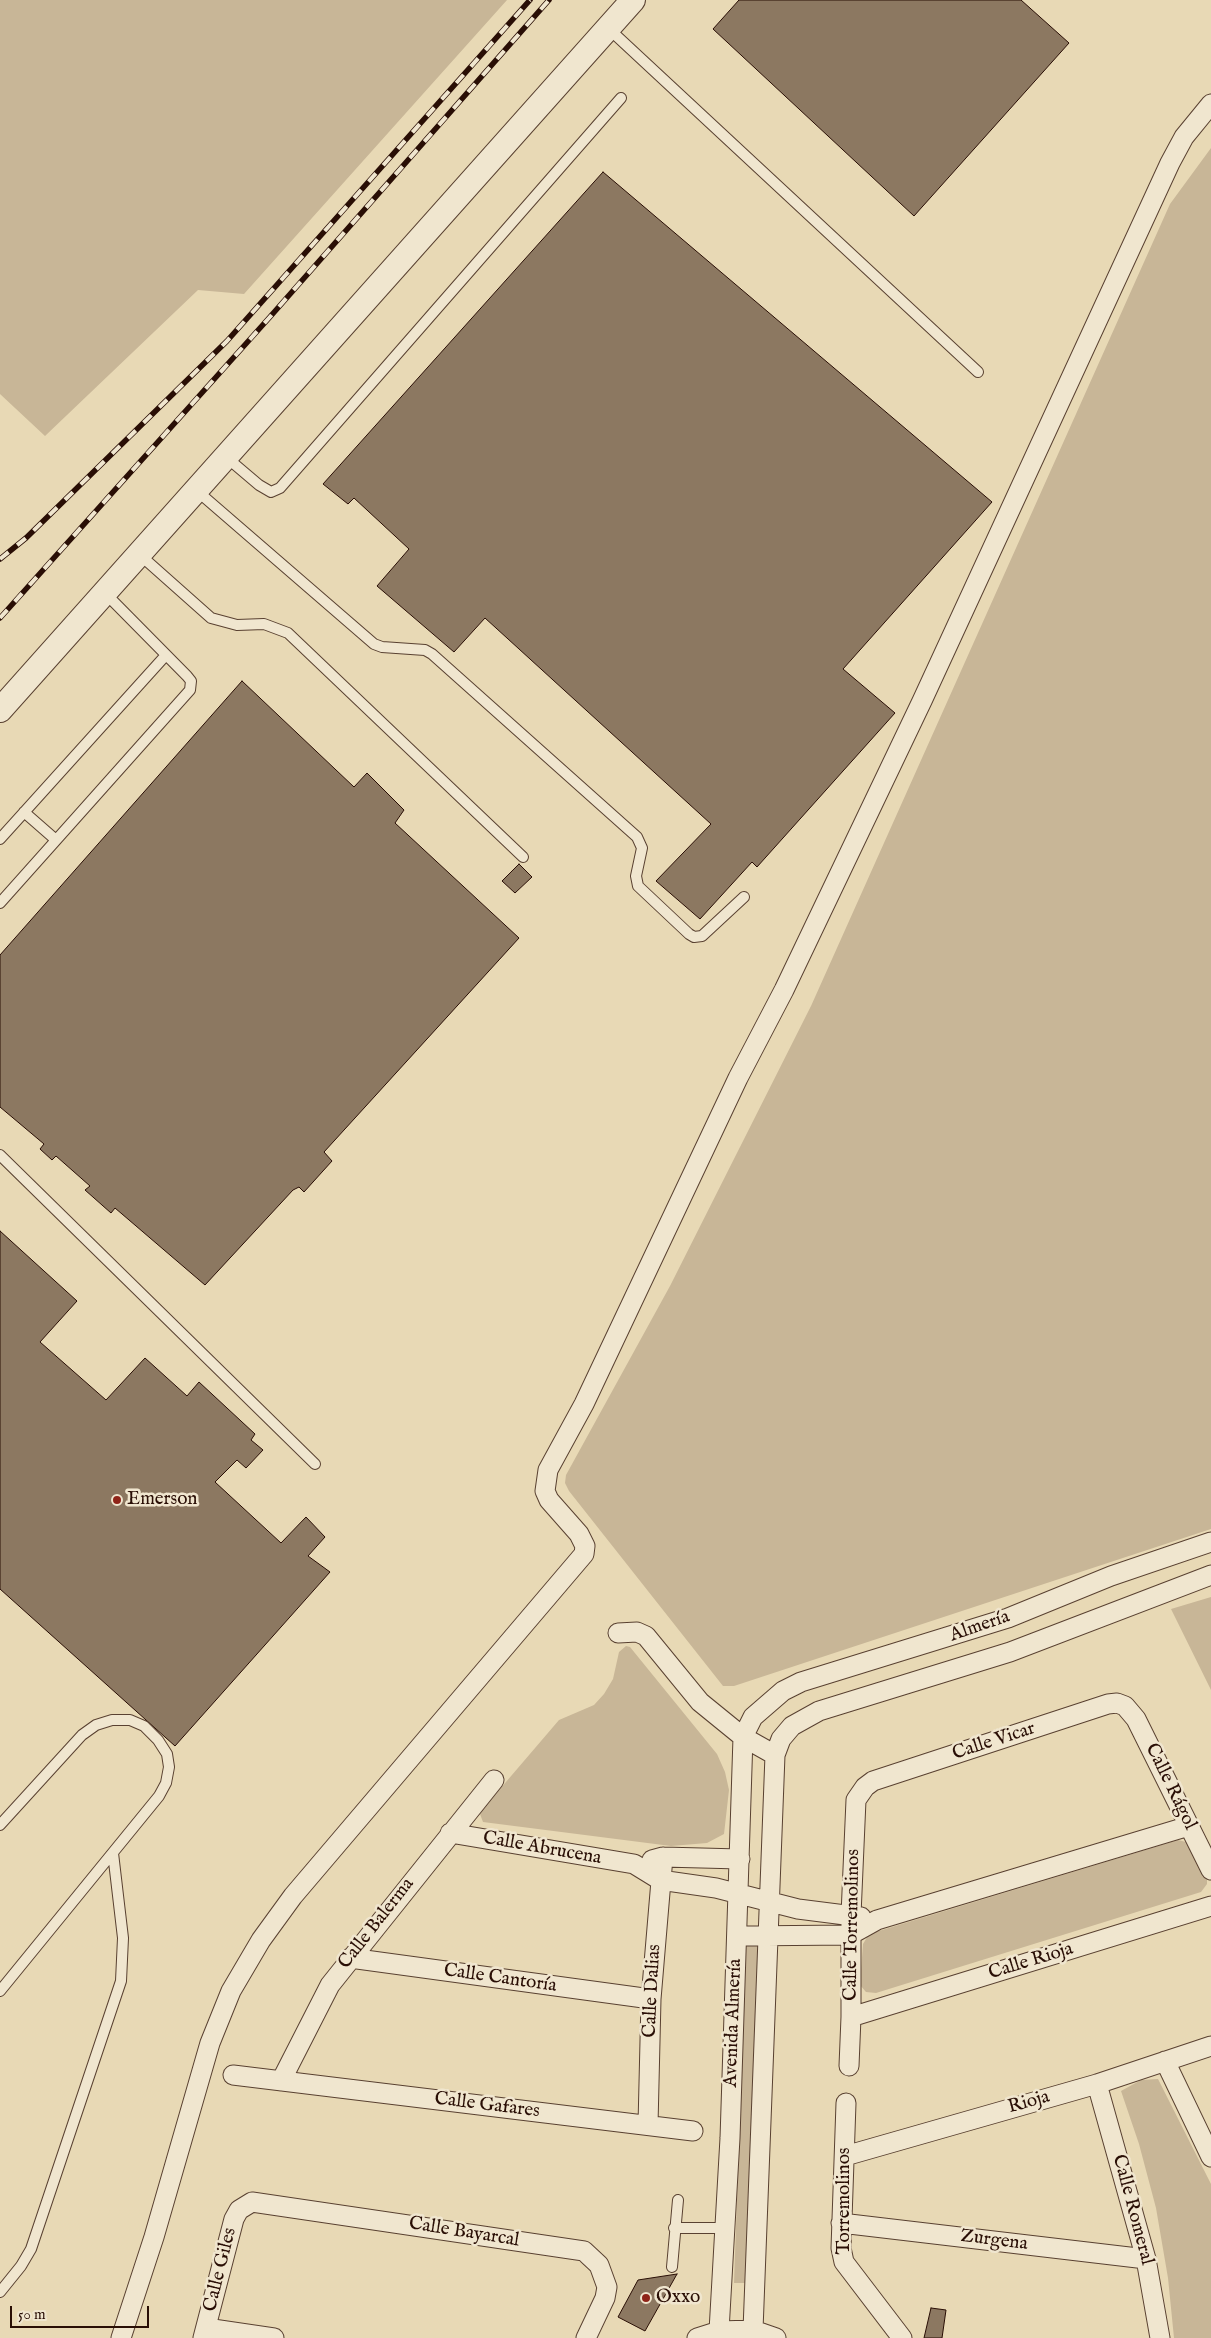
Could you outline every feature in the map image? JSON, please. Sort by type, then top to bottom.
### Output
[{"type":"street","points":[[0,710],[633,0]]},
{"type":"street","points":[[121,2338],[154,2237],[210,2043],[236,1983],[261,1940],[294,1896],[584,1554],[585,1546],[579,1534],[549,1500],[545,1491],[548,1470],[584,1404],[738,1078],[784,990],[913,719],[1170,163],[1184,137],[1211,104]]},
{"type":"street","points":[[1206,1543],[1210,1575]]},
{"type":"street","name":"Almería","points":[[753,1718],[783,1691],[801,1682],[1008,1618],[1111,1576],[1206,1543]]},
{"type":"street","name":"Almería","points":[[792,1726],[819,1710],[1010,1652],[1210,1575]]},
{"type":"street","points":[[618,1633],[637,1632],[646,1636],[700,1702],[743,1737],[775,1755]]},
{"type":"street","name":"Calle Vicar","points":[[865,1787],[873,1781],[1108,1704],[1125,1706]]},
{"type":"street","name":"Calle Rágol","points":[[1125,1706],[1136,1719],[1211,1870]]},
{"type":"street","name":"Avenida Almería","points":[[719,2331],[738,1936],[743,1737],[753,1718]]},
{"type":"street","name":"Avenida Almería","points":[[753,2330],[775,1755],[781,1739],[792,1726]]},
{"type":"street","name":"Calle Balerma","points":[[281,2081],[330,1984],[494,1780]]},
{"type":"street","name":"Calle Torremolinos","points":[[849,2066],[851,2018],[850,1915],[856,1800],[865,1787]]},
{"type":"street","points":[[738,1936],[850,1935],[877,1920],[1189,1826]]},
{"type":"street","name":"Calle Abrucena","points":[[450,1833],[634,1864],[660,1880],[698,1884],[738,1894]]},
{"type":"street","name":"Calle Abrucena","points":[[634,1864],[663,1857],[740,1859]]},
{"type":"street","name":"Calle Dalias","points":[[648,2126],[651,2000],[663,1857]]},
{"type":"street","points":[[738,1894],[812,1912],[850,1915],[877,1920]]},
{"type":"street","name":"Calle Rioja","points":[[851,2018],[1211,1906]]},
{"type":"street","name":"Calle Cantoría","points":[[350,1958],[651,2000]]},
{"type":"street","name":"Rioja","points":[[845,2156],[1097,2084],[1211,2046]]},
{"type":"street","points":[[1165,2062],[1211,2157]]},
{"type":"street","name":"Calle Gafares","points":[[233,2074],[693,2131]]},
{"type":"street","name":"Calle Romeral","points":[[1097,2084],[1146,2259],[1160,2338]]},
{"type":"street","name":"Torremolinos","points":[[846,2104],[841,2248],[844,2262],[902,2338]]},
{"type":"street","name":"Calle Bayarcal","points":[[245,2204],[261,2202],[584,2250],[599,2265],[607,2287],[605,2298],[586,2338]]},
{"type":"street","name":"Calle Giles","points":[[204,2333],[234,2219],[245,2204]]},
{"type":"street","name":"Zurgena","points":[[842,2223],[1146,2259]]},
{"type":"street","points":[[697,2338],[719,2331],[753,2330],[776,2338]]},
{"type":"street","points":[[204,2333],[274,2338]]},
{"type":"lane","points":[[608,28],[978,372]]},
{"type":"lane","points":[[226,457],[259,485],[271,492],[280,488],[621,98]]},
{"type":"lane","points":[[196,490],[374,644],[382,647],[425,650],[432,654],[637,837],[642,848],[636,876],[638,886],[689,934],[694,937],[702,936],[744,897]]},
{"type":"lane","points":[[139,554],[211,618],[237,625],[264,624],[288,633],[523,857]]},
{"type":"lane","points":[[0,903],[190,690],[191,681],[104,593]]},
{"type":"lane","points":[[0,839],[166,655]]},
{"type":"lane","points":[[24,812],[56,840]]},
{"type":"lane","points":[[0,1155],[316,1464]]},
{"type":"lane","points":[[0,1825],[82,1735],[96,1725],[112,1720],[130,1720],[144,1726],[158,1740],[167,1754],[169,1767],[166,1783],[160,1796],[0,1991]]},
{"type":"lane","points":[[0,2292],[21,2266],[31,2249],[121,1981],[123,1938],[113,1853]]},
{"type":"lane","points":[[672,2267],[678,2200]]},
{"type":"lane","points":[[674,2228],[725,2228]]},
{"type":"shaded area","points":[[0,0],[507,0],[244,294],[198,290],[45,436],[0,394]]},
{"type":"shaded area","points":[[1211,148],[1211,1529],[734,1686],[723,1686],[569,1491],[565,1483],[566,1475],[670,1286],[811,1006],[1170,204]]},
{"type":"shaded area","points":[[1211,1597],[1211,1690],[1171,1609]]},
{"type":"shaded area","points":[[626,1646],[630,1647],[717,1754],[725,1772],[729,1790],[724,1834],[707,1843],[671,1846],[483,1822],[480,1814],[482,1810],[559,1720],[594,1705],[604,1694],[613,1679],[619,1652]]},
{"type":"shaded area","points":[[1178,1840],[1186,1842],[1207,1876],[1207,1884],[1201,1892],[876,1993],[866,1992],[860,1985],[863,1944],[869,1934]]},
{"type":"shaded area","points":[[746,1944],[758,1945],[746,2283],[734,2283]]},
{"type":"shaded area","points":[[1158,2079],[1211,2184],[1211,2338],[1174,2338],[1168,2278],[1156,2208],[1139,2144],[1121,2091],[1141,2080]]},
{"type":"building","points":[[739,0],[1021,0],[1069,43],[914,216],[713,29]]},
{"type":"building","points":[[603,172],[992,502],[843,669],[895,713],[757,867],[752,862],[700,919],[656,881],[711,824],[485,618],[454,652],[377,586],[409,549],[354,498],[348,504],[323,484]]},
{"type":"building","points":[[242,681],[354,787],[367,773],[404,810],[395,823],[519,938],[324,1152],[332,1161],[304,1192],[299,1187],[293,1190],[205,1285],[115,1208],[111,1213],[85,1190],[90,1186],[56,1156],[52,1160],[40,1149],[44,1144],[0,1107],[0,955]]},
{"type":"building","points":[[519,864],[532,877],[515,893],[502,881]]},
{"type":"building","name":"Emerson","points":[[0,1231],[77,1301],[40,1342],[106,1400],[145,1358],[187,1396],[199,1382],[255,1434],[251,1440],[263,1450],[246,1468],[237,1460],[215,1482],[281,1543],[306,1517],[325,1537],[308,1556],[330,1572],[175,1746],[0,1589]]},
{"type":"building","name":"Oxxo","points":[[677,2274],[645,2331],[618,2317],[638,2280]]},
{"type":"building","points":[[931,2308],[946,2310],[942,2338],[924,2338]]},
{"type":"railway","points":[[0,559],[26,538],[227,341],[530,0]]},
{"type":"railway","points":[[0,618],[269,318],[549,0]]},
{"type":"place","name":"Emerson","points":[[117,1500]]},
{"type":"place","name":"Oxxo","points":[[646,2298]]}]
